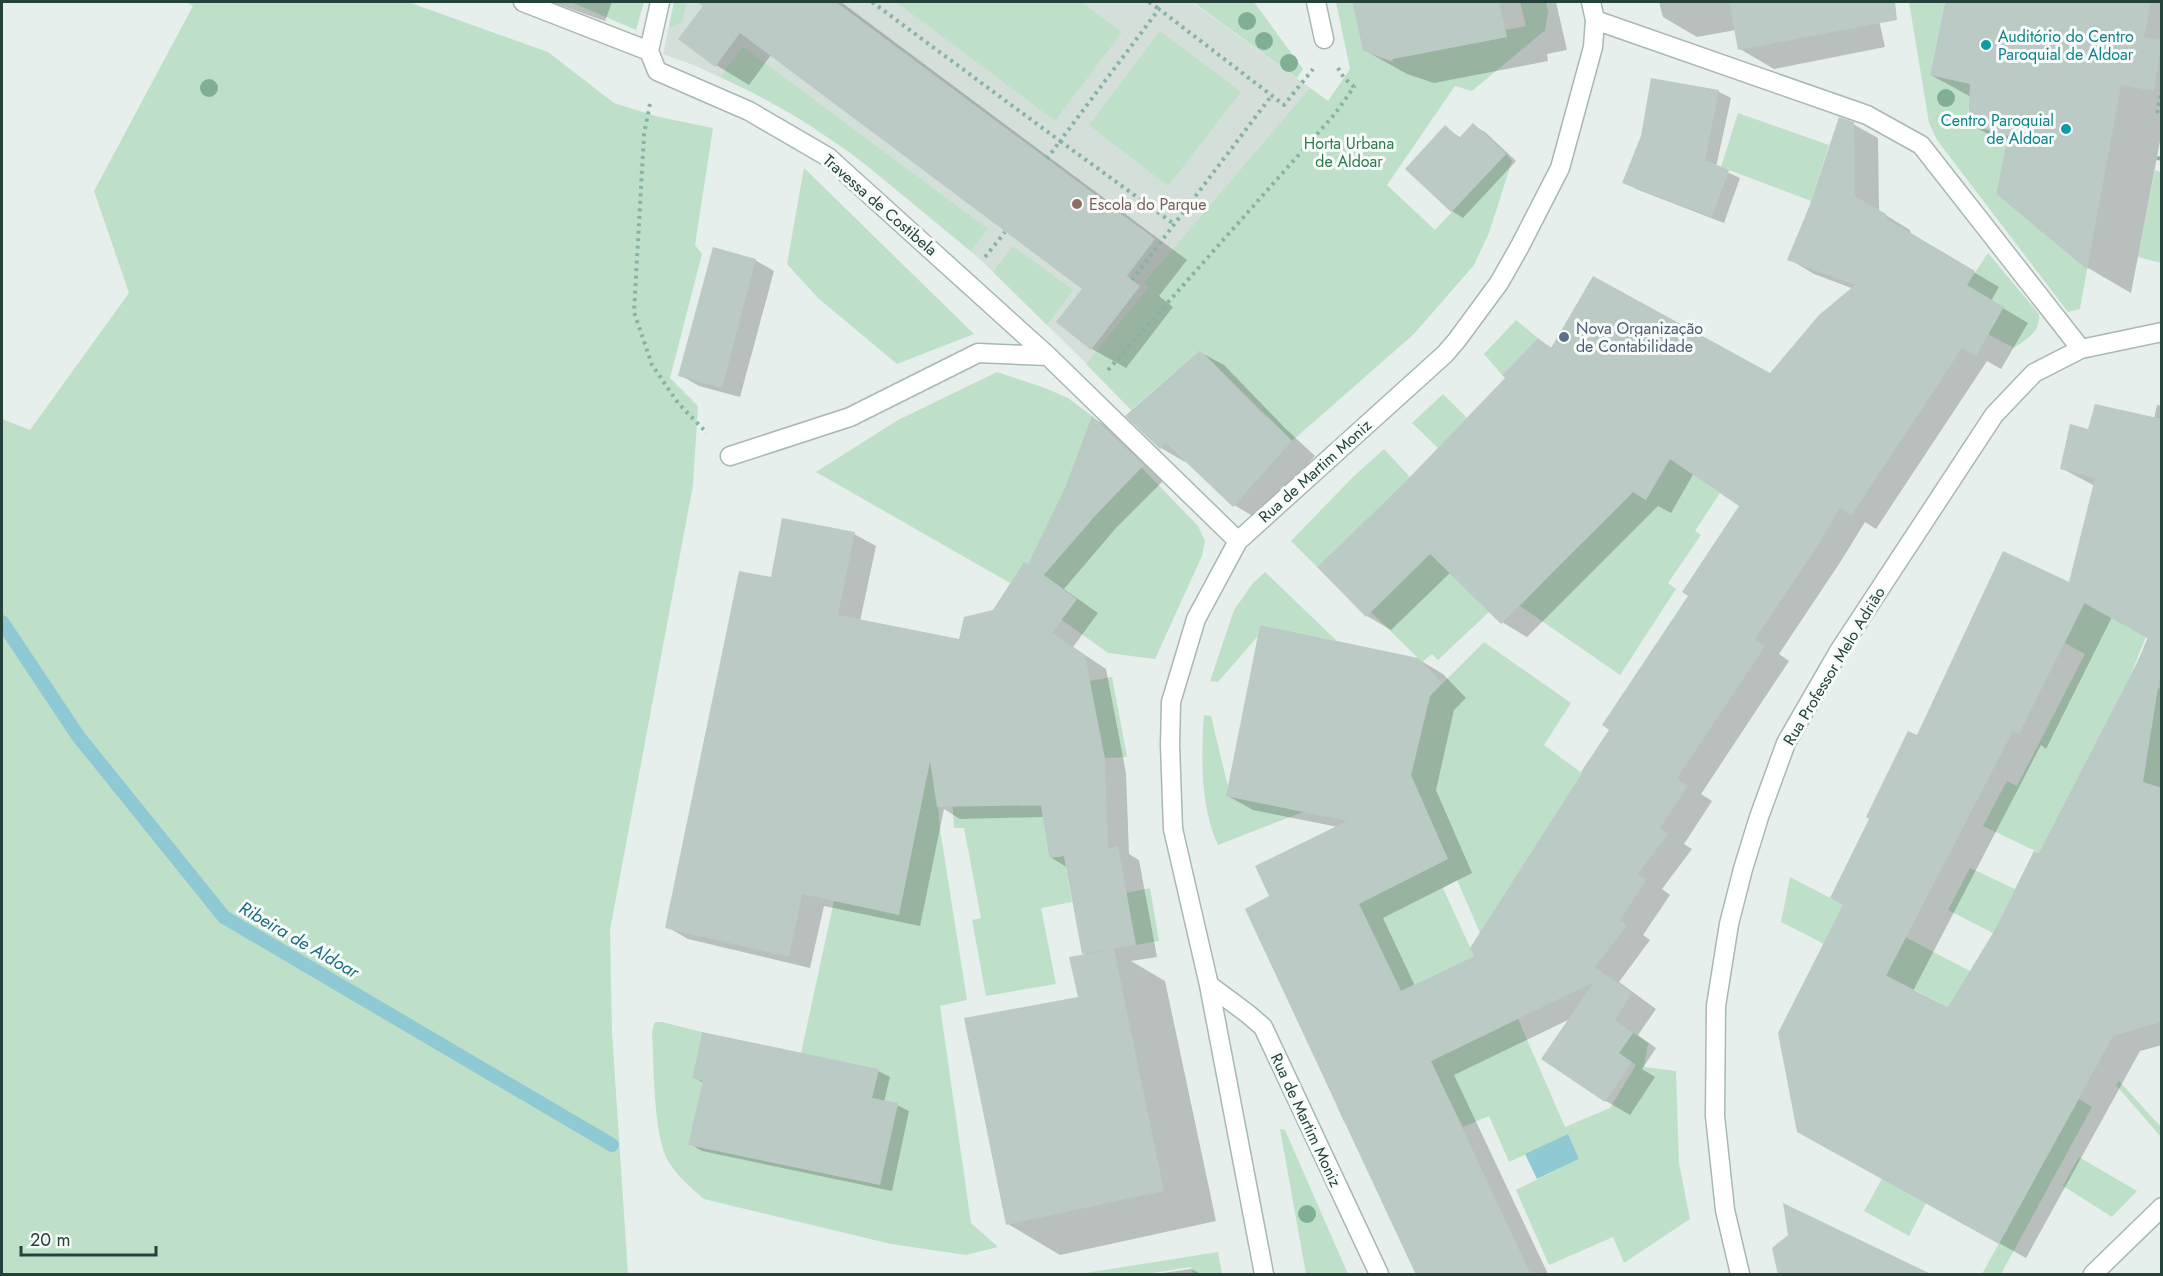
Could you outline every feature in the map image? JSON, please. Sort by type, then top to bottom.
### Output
[{"type":"street","points":[[523,2],[649,51]]},
{"type":"street","points":[[657,71],[649,51],[660,2]]},
{"type":"street","points":[[1316,2],[1326,46]]},
{"type":"street","name":"Rua de Martim Moniz","points":[[1264,1275],[1209,985],[1173,829],[1170,755],[1171,702],[1196,619],[1238,541],[1445,354],[1499,283],[1560,168],[1593,47],[1595,20],[1591,2]]},
{"type":"street","points":[[1595,20],[1866,115],[1921,146],[2081,349]]},
{"type":"street","name":"Travessa de Costibela","points":[[657,71],[749,111],[828,157],[1048,356],[1238,541]]},
{"type":"street","name":"Rua Professor Melo Adrião","points":[[1740,1275],[1725,1210],[1715,1116],[1716,1015],[1720,973],[1729,924],[1750,845],[1786,743],[1839,651],[1994,415],[2034,373],[2081,349],[2162,332]]},
{"type":"street","points":[[730,456],[850,417],[978,352],[1048,356]]},
{"type":"street","name":"Rua de Martim Moniz","points":[[1209,985],[1263,1027],[1379,1275]]},
{"type":"street","points":[[2092,1275],[2162,1208]]},
{"type":"path","points":[[872,2],[1174,224]]},
{"type":"path","points":[[1086,392],[1311,141],[1354,87],[1344,78],[1326,46],[1284,105],[1149,2]]},
{"type":"path","points":[[1047,159],[1159,9]]},
{"type":"path","points":[[657,71],[644,134],[634,312],[652,365],[678,403],[730,456]]},
{"type":"path","points":[[2157,113],[2162,88]]},
{"type":"path","points":[[1132,280],[1272,95]]},
{"type":"shaded area","name":"Escola do Parque","points":[[674,2],[1192,2],[1328,101],[1095,372],[982,261],[856,157],[798,118],[748,90],[696,66],[663,54]]},
{"type":"green space","points":[[186,2],[408,2],[548,52],[614,103],[659,117],[713,128],[695,245],[702,254],[670,378],[698,406],[693,485],[610,930],[612,1032],[628,1274],[2,1274],[2,419],[30,430],[129,293],[94,191],[193,6]]},
{"type":"green space","points":[[571,2],[644,2],[636,30]]},
{"type":"green space","points":[[674,2],[687,2],[682,22],[669,28]]},
{"type":"green space","points":[[896,2],[1081,2],[1122,32],[1055,121]]},
{"type":"green space","points":[[1193,2],[1254,2],[1303,69],[1297,78]]},
{"type":"green space","name":"Horta Urbana de Aldoar","points":[[1336,2],[1352,2],[1363,51],[1393,62],[1382,2],[1418,2],[1428,52],[1507,37],[1505,30],[1526,26],[1520,2],[1546,2],[1548,12],[1545,30],[1472,91],[1455,86],[1387,185],[1435,230],[1506,154],[1512,161],[1489,233],[1474,265],[1414,334],[1292,441],[1200,350],[1131,410],[1086,364],[1149,287],[1144,283],[1310,88],[1328,101],[1350,69]]},
{"type":"green space","points":[[1909,2],[1945,2],[1930,75],[1985,87],[1969,108],[1969,118],[1972,122],[1985,129],[1991,129],[2018,94],[1996,194],[2087,270],[2080,309],[2068,312],[1937,140],[1929,123]]},
{"type":"green space","points":[[1160,31],[1241,92],[1168,186],[1089,125]]},
{"type":"green space","points":[[743,47],[988,229],[971,251],[841,146],[774,104],[720,77]]},
{"type":"green space","points":[[1738,113],[1829,145],[1811,201],[1721,167]]},
{"type":"green space","points":[[804,168],[974,334],[897,364],[818,298],[787,264]]},
{"type":"green space","points":[[2155,170],[2161,172],[2161,263],[2138,257]]},
{"type":"green space","points":[[1013,246],[1073,290],[1047,325],[993,272]]},
{"type":"green space","points":[[1988,253],[2039,314],[2035,330],[2014,348],[1988,334],[1967,285]]},
{"type":"green space","points":[[1516,320],[1538,338],[1502,375],[1484,354]]},
{"type":"green space","points":[[997,372],[1068,398],[1092,416],[1198,526],[1205,541],[1202,556],[1155,659],[1108,653],[1010,583],[816,472],[898,420]]},
{"type":"green space","points":[[1443,394],[1467,418],[1438,448],[1412,423]]},
{"type":"green space","points":[[1384,449],[1410,477],[1317,567],[1291,541],[1353,477]]},
{"type":"green space","points":[[1667,457],[1720,493],[1695,531],[1701,535],[1668,583],[1676,589],[1620,675],[1520,606],[1555,569],[1489,612],[1438,660],[1432,654],[1422,662],[1371,612],[1457,527],[1583,542],[1633,492],[1646,500]]},
{"type":"green space","points":[[1265,572],[1337,641],[1260,625],[1258,636],[1218,682],[1210,681],[1234,610],[1253,583]]},
{"type":"green space","points":[[2090,592],[2146,637],[2130,676],[2040,853],[1983,826],[2007,781],[2017,786],[2085,654],[2065,643]]},
{"type":"green space","points":[[955,638],[959,640],[935,766],[940,829],[967,1000],[940,1006],[971,1223],[998,1247],[966,1255],[891,1244],[704,1199],[676,1172],[663,1149],[655,1099],[652,1031],[655,1022],[662,1022],[702,1032],[692,1078],[727,1086],[689,1145],[880,1185],[898,1104],[872,1098],[879,1069],[801,1053],[834,901],[899,914]]},
{"type":"green space","points":[[1484,642],[1571,703],[1544,745],[1583,774],[1487,949],[1457,880],[1443,888],[1474,956],[1401,991],[1349,884],[1358,836],[1424,805],[1411,775],[1430,696]]},
{"type":"green space","points":[[1112,677],[1127,757],[1105,758],[1089,681]]},
{"type":"green space","points":[[2152,687],[2161,689],[2161,788],[2143,782]]},
{"type":"green space","points":[[1204,715],[1211,716],[1228,787],[1227,796],[1303,812],[1218,845],[1208,814],[1203,781]]},
{"type":"green space","points":[[1020,762],[1020,806],[1069,805],[1044,823],[1049,858],[1064,856],[1072,902],[1041,908],[1056,984],[986,996],[972,920],[981,918],[964,828],[954,828],[950,765]]},
{"type":"green space","points":[[1970,868],[2015,889],[1993,933],[1948,910]]},
{"type":"green space","points":[[1790,877],[1991,982],[1970,1018],[1781,922]]},
{"type":"green space","points":[[1150,888],[1159,941],[1136,945],[1126,893]]},
{"type":"green space","points":[[1518,1019],[1565,1127],[1610,1108],[1636,1065],[1619,1053],[1633,1033],[1648,1043],[1644,1067],[1676,1071],[1679,1163],[1690,1219],[1624,1263],[1613,1237],[1549,1265],[1516,1190],[1579,1159],[1568,1135],[1509,1162],[1489,1116],[1463,1127],[1438,1077],[1344,1122],[1337,1107]]},
{"type":"green space","points":[[2119,1081],[2161,1127],[2161,1137],[2116,1085]]},
{"type":"green space","points":[[2079,1099],[2092,1107],[2001,1274],[1982,1274]]},
{"type":"green space","points":[[1280,1129],[1285,1130],[1348,1274],[1306,1274]]},
{"type":"green space","points":[[2079,1157],[2137,1191],[2112,1217],[2063,1186]]},
{"type":"green space","points":[[1883,1177],[1927,1201],[1909,1236],[1864,1211]]},
{"type":"green space","points":[[1218,1252],[1222,1274],[1193,1274],[1191,1267],[1146,1274],[1079,1274]]},
{"type":"water","points":[[1568,1134],[1579,1159],[1537,1179],[1525,1154]]},
{"type":"building","points":[[697,2],[836,2],[1155,239],[1127,276],[1140,286],[1091,350],[1056,322],[1082,289],[740,33],[715,67],[678,39],[703,6]]},
{"type":"building","points":[[1352,2],[1499,2],[1507,37],[1388,60],[1363,51]]},
{"type":"building","points":[[1729,2],[1895,2],[1897,20],[1738,50]]},
{"type":"building","points":[[1945,2],[2151,2],[2144,37],[2162,40],[2154,91],[2121,85],[2087,270],[1996,194],[2008,136],[1968,124],[1970,84],[1930,75]]},
{"type":"building","points":[[1651,78],[1719,90],[1705,160],[1729,170],[1712,217],[1622,183],[1641,136]]},
{"type":"building","points":[[1839,117],[1854,122],[1855,196],[1886,214],[1887,219],[1975,271],[1967,285],[2004,307],[1976,356],[1962,348],[1851,516],[1840,508],[1817,547],[1755,639],[1765,646],[1677,778],[1688,786],[1660,828],[1668,834],[1638,874],[1646,880],[1620,920],[1627,925],[1595,967],[1632,993],[1615,1020],[1633,1033],[1619,1053],[1632,1062],[1605,1102],[1541,1059],[1594,982],[1431,1061],[1531,1275],[1416,1275],[1245,909],[1269,896],[1255,866],[1347,821],[1226,796],[1260,625],[1418,658],[1442,683],[1430,696],[1411,775],[1448,859],[1359,904],[1401,991],[1474,956],[1470,948],[1609,730],[1602,725],[1688,596],[1682,592],[1739,506],[1670,459],[1646,500],[1633,492],[1501,624],[1430,554],[1366,617],[1317,567],[1410,477],[1505,378],[1502,375],[1538,338],[1551,348],[1593,276],[1770,373],[1819,315],[1855,285],[1787,260],[1809,207]]},
{"type":"building","points":[[1473,123],[1506,154],[1451,212],[1405,169],[1445,125],[1459,138]]},
{"type":"building","points":[[713,247],[756,259],[722,388],[678,376]]},
{"type":"building","points":[[1200,350],[1266,418],[1268,417],[1292,441],[1233,507],[1166,443],[1160,449],[1125,416]]},
{"type":"building","points":[[2095,404],[2162,419],[2162,663],[2143,782],[2162,788],[2162,1022],[2113,1036],[1999,1244],[1797,1132],[1778,1033],[1843,905],[1830,898],[1869,819],[1866,817],[1908,731],[1917,735],[2003,551],[2069,582],[2095,478],[2060,469],[2070,424],[2088,429]],"holes":[[[2084,603],[2149,639],[2039,853],[2034,851],[1993,933],[1948,1007],[1886,976],[2013,731],[2019,734]]]},
{"type":"building","points":[[1092,416],[1144,465],[1095,516],[1044,575],[1077,599],[1052,633],[1085,655],[1105,760],[1108,848],[1118,846],[1136,945],[1082,954],[1064,856],[1049,858],[1041,805],[937,807],[930,761],[899,915],[802,894],[789,957],[665,928],[739,571],[771,577],[782,518],[855,532],[838,615],[959,639],[964,617],[993,610],[1024,562],[1028,564],[1065,488]]},
{"type":"building","points":[[1114,949],[1164,1191],[1006,1225],[964,1018],[1078,997],[1069,957]]},
{"type":"building","points":[[702,1032],[879,1069],[872,1098],[898,1103],[880,1185],[688,1145],[703,1081],[692,1078]]},
{"type":"building","points":[[1783,1203],[1933,1275],[1778,1275],[1772,1248],[1788,1235]]},
{"type":"waterway","name":"Ribeira de Aldoar","points":[[2,622],[78,736],[224,917],[612,1145]]},
{"type":"place","name":"Auditório do Centro Paroquial de Aldoar","points":[[1986,45]]},
{"type":"place","name":"Centro Paroquial de Aldoar","points":[[2066,129]]},
{"type":"place","name":"Escola do Parque","points":[[1077,204]]},
{"type":"place","name":"Nova Organização de Contabilidade","points":[[1564,337]]}]
